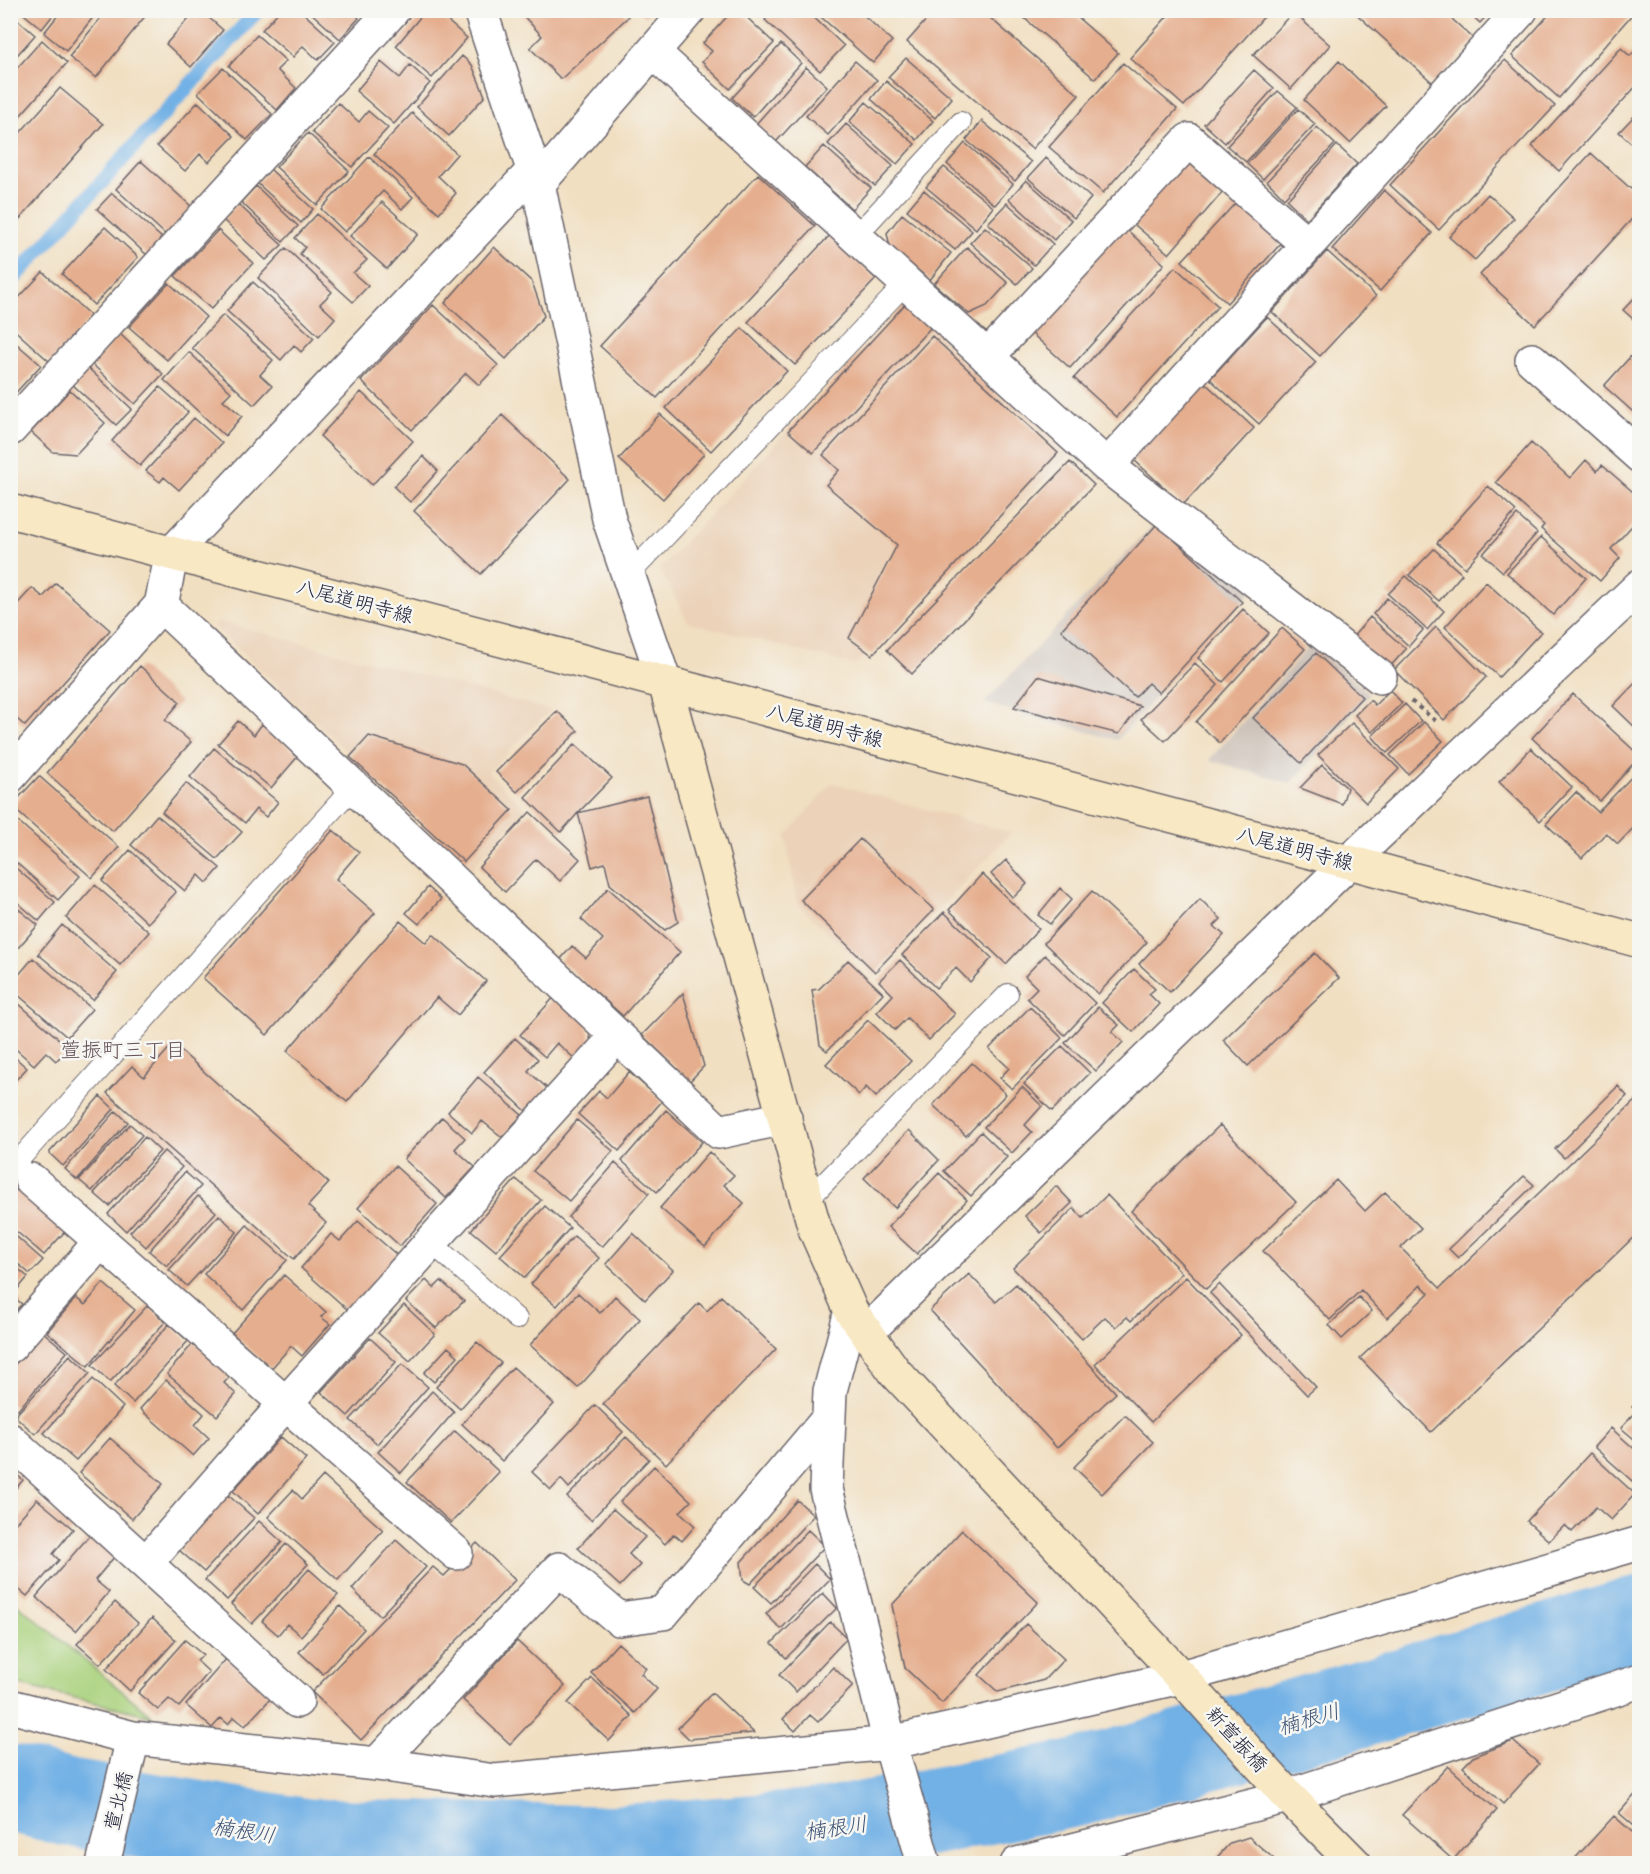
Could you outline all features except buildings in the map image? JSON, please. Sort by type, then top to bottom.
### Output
[{"type":"main road","name":"八尾道明寺線","points":[[10,511],[1640,940]]},
{"type":"main road","name":"新萱振橋","points":[[665,683],[815,1229],[859,1322],[896,1372],[1190,1686],[1281,1788],[1355,1863]]},
{"type":"street","points":[[10,429],[393,10]]},
{"type":"street","points":[[480,10],[536,177],[609,519],[665,683]]},
{"type":"street","points":[[10,776],[161,605],[172,553],[536,177],[653,52],[689,10]]},
{"type":"street","points":[[1107,466],[1521,10]]},
{"type":"street","points":[[653,52],[1107,466],[1380,677]]},
{"type":"street","points":[[987,357],[1189,140],[1308,245]]},
{"type":"street","points":[[1532,360],[1640,456]]},
{"type":"street","points":[[924,1863],[890,1743],[826,1489],[830,1391],[859,1322],[1640,586]]},
{"type":"street","points":[[161,605],[719,1132],[785,1118]]},
{"type":"street","points":[[146,1563],[285,1404],[617,1036]]},
{"type":"street","points":[[21,1175],[456,1553]]},
{"type":"street","points":[[10,1346],[100,1242]]},
{"type":"street","points":[[377,1764],[559,1569],[619,1619],[663,1613],[829,1418]]},
{"type":"street","points":[[10,1440],[297,1701]]},
{"type":"street","points":[[10,1706],[133,1738],[377,1764],[495,1781],[890,1743],[1190,1686],[1640,1543]]},
{"type":"street","points":[[1017,1863],[1281,1788],[1640,1681]]},
{"type":"street","name":"萱北橋","points":[[103,1863],[133,1738]]},
{"type":"lane","points":[[856,237],[961,122]]},
{"type":"lane","points":[[628,576],[906,283]]},
{"type":"lane","points":[[21,1175],[354,786]]},
{"type":"lane","points":[[807,1201],[1008,994]]},
{"type":"lane","points":[[431,1242],[517,1319]]},
{"type":"path","points":[[1380,677],[1470,747]]},
{"type":"shaded area","points":[[912,296],[1075,449],[855,665],[688,622],[660,569]]},
{"type":"shaded area","points":[[1160,518],[1254,589],[1117,740],[984,703]]},
{"type":"shaded area","points":[[219,621],[551,710],[488,772],[526,810],[471,869],[214,626]]},
{"type":"shaded area","points":[[1312,643],[1370,694],[1291,783],[1209,760]]},
{"type":"shaded area","points":[[832,783],[1011,833],[875,977],[797,904],[786,836]]},
{"type":"green space","points":[[11,1599],[152,1716],[11,1683]]},
{"type":"waterway","points":[[10,283],[258,10]]},
{"type":"waterway","name":"楠根川","points":[[10,1788],[69,1803],[307,1842],[605,1849],[827,1832],[1078,1783],[1371,1701],[1640,1619]]},
{"type":"district","name":"萱振町三丁目","points":[[123,1050]]}]
